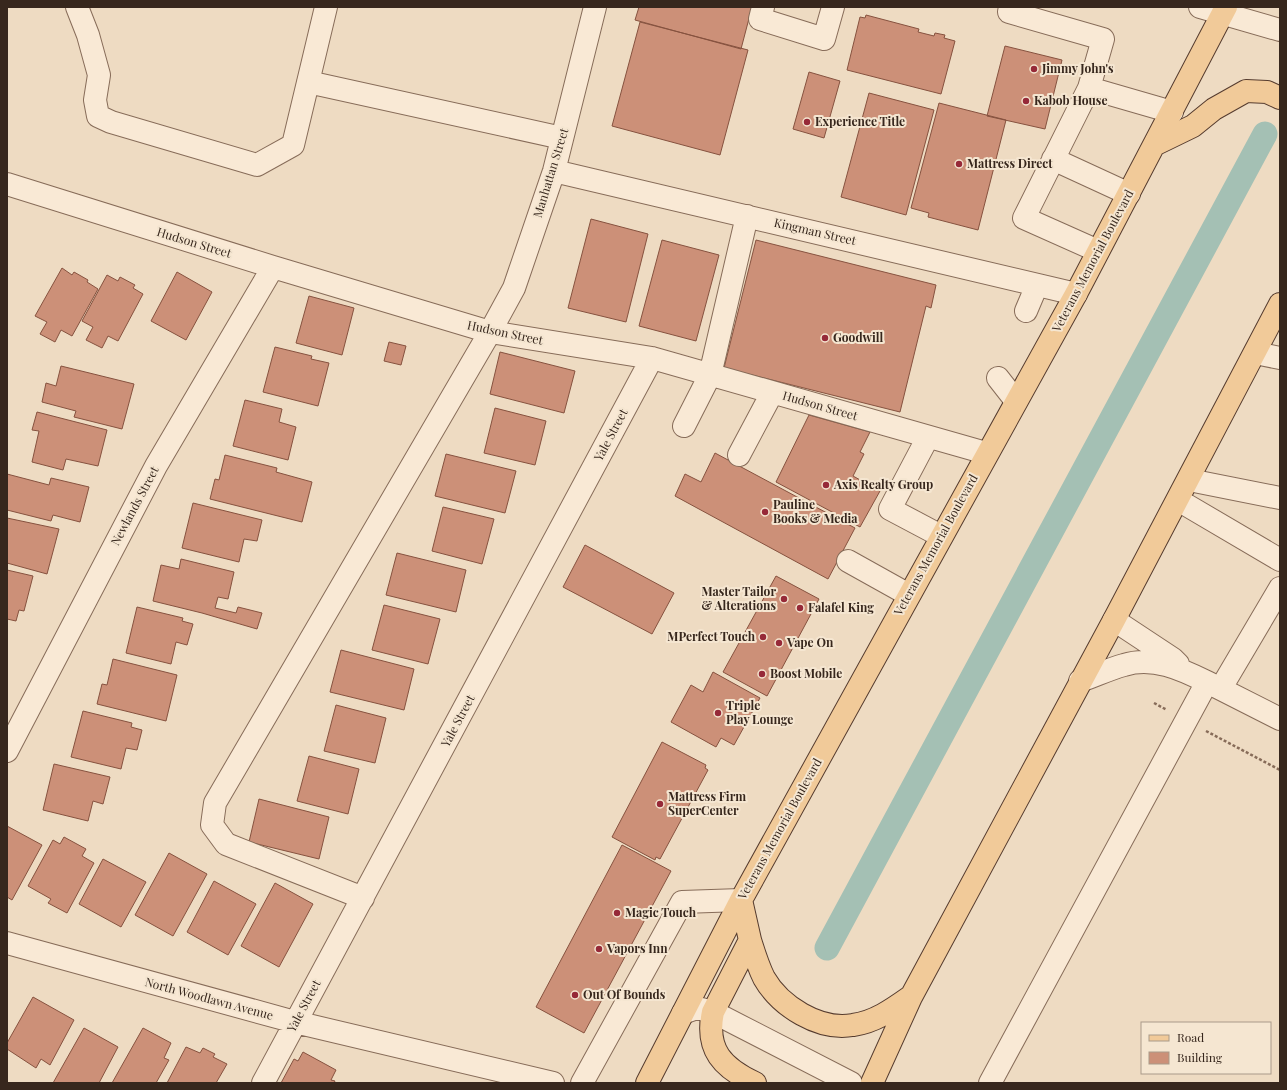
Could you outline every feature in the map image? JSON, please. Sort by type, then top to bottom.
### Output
[{"type":"main road","name":"Veterans Memorial Boulevard","points":[[648,1083],[741,900],[986,453],[1076,294],[1156,144],[1224,11]]},
{"type":"main road","points":[[1156,144],[1193,126],[1214,109],[1246,91],[1268,92],[1280,98]]},
{"type":"main road","points":[[872,1083],[911,997],[1189,480],[1280,304]]},
{"type":"main road","points":[[741,900],[750,940],[764,977],[774,992],[785,1003],[809,1018],[831,1025],[853,1025],[884,1015],[911,997]]},
{"type":"main road","points":[[750,940],[713,1012],[710,1024],[711,1037],[717,1055],[730,1070],[755,1083]]},
{"type":"street","points":[[77,7],[88,35],[99,75],[95,100],[98,116],[110,122],[257,165],[293,145],[326,7]]},
{"type":"street","name":"Manhattan Street","points":[[362,898],[226,844],[212,825],[215,803],[490,332],[514,288],[554,171],[595,7]]},
{"type":"street","points":[[763,7],[760,19],[824,39],[833,7]]},
{"type":"street","points":[[1010,7],[1009,12],[1103,39],[1089,88],[1024,218],[1098,251]]},
{"type":"street","points":[[1200,7],[1224,11],[1280,30]]},
{"type":"street","points":[[308,82],[562,138]]},
{"type":"street","points":[[1089,88],[1172,112]]},
{"type":"street","points":[[1053,159],[1129,194]]},
{"type":"street","name":"Kingman Street","points":[[554,171],[1076,294]]},
{"type":"street","name":"Hudson Street","points":[[7,184],[273,267],[490,332],[652,358],[986,453]]},
{"type":"street","points":[[684,426],[710,375],[747,216]]},
{"type":"street","name":"Newlands Street","points":[[7,751],[156,466],[273,267]]},
{"type":"street","points":[[1026,311],[1037,285]]},
{"type":"street","points":[[1256,353],[1280,358]]},
{"type":"street","name":"Yale Street","points":[[263,1083],[652,358]]},
{"type":"street","points":[[998,378],[1016,401]]},
{"type":"street","points":[[739,455],[772,393]]},
{"type":"street","points":[[928,437],[890,509],[941,536]]},
{"type":"street","points":[[1189,480],[1280,498]]},
{"type":"street","points":[[1178,500],[1280,560]]},
{"type":"street","points":[[848,561],[908,595]]},
{"type":"street","points":[[990,1083],[1108,868],[1137,809],[1186,720],[1214,685],[1280,588]]},
{"type":"street","points":[[1114,620],[1173,659],[1182,670]]},
{"type":"street","points":[[1080,681],[1125,664],[1153,662],[1182,670],[1214,685],[1278,722]]},
{"type":"street","points":[[582,1083],[682,902],[741,900]]},
{"type":"street","name":"North Woodlawn Avenue","points":[[7,943],[295,1022],[553,1083]]},
{"type":"street","points":[[683,1013],[697,1008],[713,1012],[851,1083]]},
{"type":"path","points":[[1154,703],[1280,770]]},
{"type":"building","points":[[639,7],[752,7],[741,49],[635,20]]},
{"type":"building","points":[[866,15],[919,29],[918,32],[934,36],[935,33],[945,35],[944,38],[955,41],[941,94],[847,70],[860,17],[865,18]]},
{"type":"building","points":[[640,22],[748,50],[720,155],[612,126]]},
{"type":"building","points":[[1005,46],[1062,60],[1045,129],[987,116]]},
{"type":"building","points":[[809,72],[840,81],[824,138],[793,129]]},
{"type":"building","points":[[869,93],[934,110],[906,215],[841,197]]},
{"type":"building","name":"Mattress Direct","points":[[939,103],[1006,120],[978,230],[928,217],[929,213],[911,208]]},
{"type":"building","points":[[591,219],[648,234],[626,322],[568,308]]},
{"type":"building","points":[[662,240],[719,255],[696,341],[639,326]]},
{"type":"building","name":"Goodwill","points":[[756,240],[936,285],[931,308],[926,306],[900,412],[724,368]]},
{"type":"building","points":[[62,268],[72,275],[74,272],[88,280],[87,282],[98,289],[72,336],[61,330],[55,342],[40,334],[47,322],[35,316]]},
{"type":"building","points":[[177,272],[212,292],[186,340],[151,321]]},
{"type":"building","points":[[107,275],[118,281],[120,277],[135,285],[133,288],[143,294],[118,341],[108,336],[102,348],[86,340],[93,327],[82,321]]},
{"type":"building","points":[[309,296],[354,308],[342,355],[296,343]]},
{"type":"building","points":[[389,342],[406,346],[401,365],[384,361]]},
{"type":"building","points":[[275,347],[312,356],[311,359],[329,363],[318,406],[263,392]]},
{"type":"building","points":[[500,352],[575,371],[564,413],[490,394]]},
{"type":"building","points":[[61,366],[134,384],[122,429],[74,417],[76,411],[42,402],[46,383],[56,386]]},
{"type":"building","points":[[245,400],[282,409],[279,422],[296,427],[288,460],[233,446]]},
{"type":"building","points":[[495,408],[546,421],[535,465],[484,453]]},
{"type":"building","points":[[37,412],[107,430],[98,466],[66,459],[63,470],[32,462],[39,431],[32,430]]},
{"type":"building","points":[[809,415],[870,432],[860,452],[864,454],[853,476],[880,491],[860,527],[776,482]]},
{"type":"building","name":"Pauline Books & Media","points":[[715,453],[855,528],[828,579],[675,496],[685,474],[701,482]]},
{"type":"building","points":[[446,454],[516,471],[505,513],[435,496]]},
{"type":"building","points":[[225,455],[277,468],[276,472],[312,482],[302,522],[210,499],[215,479],[219,480]]},
{"type":"building","points":[[7,474],[49,485],[51,478],[89,487],[80,522],[53,515],[51,521],[7,510]]},
{"type":"building","points":[[193,503],[262,520],[257,541],[244,539],[239,562],[182,548]]},
{"type":"building","points":[[443,507],[494,519],[482,564],[432,551]]},
{"type":"building","points":[[7,518],[59,529],[47,574],[7,563]]},
{"type":"building","points":[[585,545],[674,593],[652,634],[563,587]]},
{"type":"building","points":[[397,553],[466,570],[456,612],[386,595]]},
{"type":"building","points":[[181,559],[234,572],[228,599],[218,597],[215,608],[236,613],[238,607],[262,613],[257,629],[153,601],[161,565],[179,569]]},
{"type":"building","points":[[7,570],[33,576],[24,611],[19,610],[16,621],[7,619]]},
{"type":"building","points":[[776,576],[819,599],[767,696],[723,672]]},
{"type":"building","points":[[384,605],[440,619],[428,664],[372,650]]},
{"type":"building","points":[[137,607],[183,618],[182,621],[193,624],[187,645],[176,642],[171,664],[126,653]]},
{"type":"building","points":[[341,650],[414,669],[404,710],[330,692]]},
{"type":"building","points":[[113,659],[177,675],[166,721],[97,704],[102,684],[107,685]]},
{"type":"building","points":[[713,672],[760,698],[734,745],[721,738],[716,747],[671,722],[691,685],[703,692]]},
{"type":"building","points":[[336,705],[386,718],[375,763],[324,751]]},
{"type":"building","points":[[83,711],[132,723],[131,727],[142,730],[137,750],[126,748],[121,769],[71,757]]},
{"type":"building","name":"Mattress Firm SuperCenter","points":[[662,742],[706,765],[705,768],[708,770],[660,859],[656,857],[655,860],[612,837]]},
{"type":"building","points":[[309,756],[359,769],[348,814],[297,801]]},
{"type":"building","points":[[54,764],[110,777],[103,804],[93,801],[88,821],[43,810]]},
{"type":"building","points":[[259,799],[329,817],[319,859],[249,842]]},
{"type":"building","points":[[7,826],[42,845],[12,900],[7,897]]},
{"type":"building","points":[[64,837],[86,849],[82,856],[94,863],[67,913],[48,903],[51,899],[28,886],[53,840],[60,844]]},
{"type":"building","points":[[622,845],[671,871],[584,1033],[536,1007]]},
{"type":"building","points":[[169,853],[207,874],[173,936],[135,915]]},
{"type":"building","points":[[103,859],[146,882],[121,927],[79,904]]},
{"type":"building","points":[[214,881],[256,904],[228,955],[187,932]]},
{"type":"building","points":[[275,883],[313,904],[279,967],[241,946]]},
{"type":"building","points":[[33,997],[74,1020],[50,1065],[41,1059],[36,1068],[7,1049],[7,1043]]},
{"type":"building","points":[[84,1028],[118,1047],[99,1083],[53,1083]]},
{"type":"building","points":[[143,1028],[171,1043],[164,1058],[169,1060],[156,1083],[112,1083]]},
{"type":"building","points":[[186,1047],[200,1053],[203,1048],[215,1054],[213,1057],[227,1064],[216,1083],[167,1083]]},
{"type":"building","points":[[303,1052],[336,1070],[331,1080],[335,1081],[334,1083],[281,1083],[294,1059],[298,1061]]},
{"type":"waterway","points":[[827,948],[1265,134]]},
{"type":"place","name":"Jimmy John's","points":[[1034,69]]},
{"type":"place","name":"Kabob House","points":[[1026,101]]},
{"type":"place","name":"Experience Title","points":[[807,122]]},
{"type":"place","name":"Mattress Direct","points":[[959,164]]},
{"type":"place","name":"Goodwill","points":[[825,338]]},
{"type":"place","name":"Axis Realty Group","points":[[826,485]]},
{"type":"place","name":"Pauline Books & Media","points":[[765,512]]},
{"type":"place","name":"Master Tailor & Alterations","points":[[784,599]]},
{"type":"place","name":"Falafel King","points":[[800,608]]},
{"type":"place","name":"MPerfect Touch","points":[[763,637]]},
{"type":"place","name":"Vape On","points":[[779,643]]},
{"type":"place","name":"Boost Mobile","points":[[762,674]]},
{"type":"place","name":"Triple Play Lounge","points":[[718,713]]},
{"type":"place","name":"Mattress Firm SuperCenter","points":[[660,804]]},
{"type":"place","name":"Magic Touch","points":[[617,913]]},
{"type":"place","name":"Vapors Inn","points":[[599,949]]},
{"type":"place","name":"Out Of Bounds","points":[[575,995]]}]
